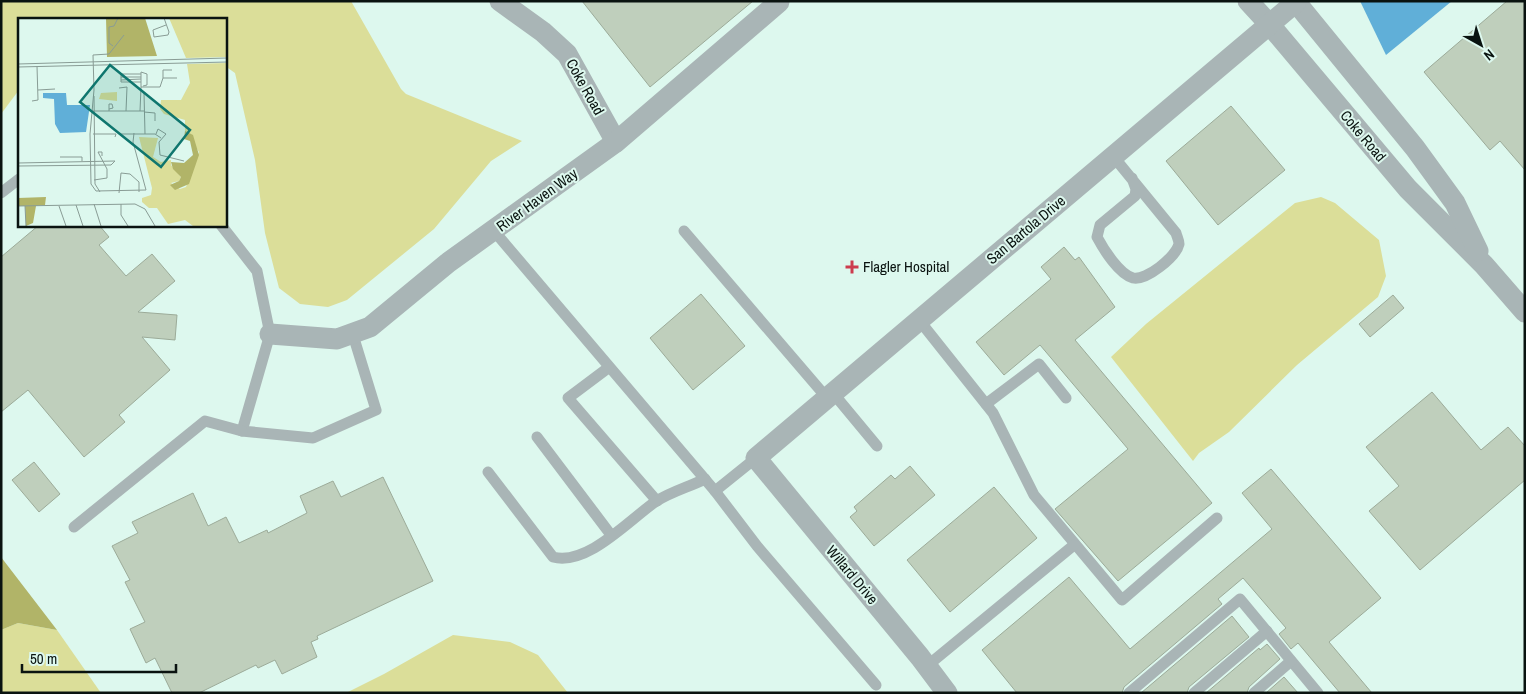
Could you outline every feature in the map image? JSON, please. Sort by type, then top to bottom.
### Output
[{"type":"street","name":"Coke Road","points":[[500,1],[543,32],[567,54],[616,142]]},
{"type":"street","name":"Coke Road","points":[[1248,1],[1408,189],[1484,265],[1525,312]]},
{"type":"street","name":"River Haven Way","points":[[270,334],[337,339],[370,327],[449,262],[616,142],[779,2]]},
{"type":"street","name":"Coke Road","points":[[1295,2],[1415,148],[1455,203],[1484,265]]},
{"type":"street","name":"San Bartola Drive","points":[[756,458],[1295,2]]},
{"type":"street","name":"Willard Drive","points":[[756,458],[927,666],[947,693]]},
{"type":"lane","points":[[1114,156],[1132,178],[1178,239],[1179,245],[1170,258],[1151,274],[1141,278],[1126,275],[1097,237],[1100,225],[1135,196],[1136,189],[1132,178]]},
{"type":"lane","points":[[1,193],[18,180]]},
{"type":"lane","points":[[222,226],[257,271],[270,334],[242,431]]},
{"type":"lane","points":[[494,231],[608,368],[705,479],[757,546],[876,685]]},
{"type":"lane","points":[[684,231],[830,396],[877,446]]},
{"type":"lane","points":[[919,320],[993,413],[1034,495],[1122,600],[1218,518]]},
{"type":"lane","points":[[74,527],[205,421],[242,431],[313,438],[376,410],[353,334]]},
{"type":"lane","points":[[986,404],[1039,364],[1066,398]]},
{"type":"lane","points":[[608,368],[568,398],[657,501]]},
{"type":"lane","points":[[537,437],[611,535]]},
{"type":"lane","points":[[715,491],[756,458]]},
{"type":"lane","points":[[488,472],[553,557],[563,560],[584,555],[657,501],[705,479]]},
{"type":"lane","points":[[927,666],[1074,545]]},
{"type":"lane","points":[[1129,693],[1240,599],[1318,693]]},
{"type":"lane","points":[[1194,693],[1267,632]]},
{"type":"lane","points":[[1254,693],[1291,661]]},
{"type":"green space","points":[[1,1],[351,1],[401,89],[406,94],[522,141],[491,161],[434,229],[347,300],[328,307],[300,304],[279,288],[265,233],[255,160],[235,73],[226,67],[226,18],[18,18],[18,91],[1,114]]},
{"type":"green space","points":[[1321,197],[1335,203],[1379,240],[1386,276],[1378,297],[1297,365],[1229,432],[1199,453],[1193,461],[1111,357],[1146,324],[1295,203]]},
{"type":"green space","points":[[1,557],[57,630],[18,623],[1,630]]},
{"type":"green space","points":[[18,623],[57,630],[101,693],[1,693],[1,630]]},
{"type":"green space","points":[[453,635],[510,642],[538,655],[568,693],[346,693]]},
{"type":"water","points":[[1360,1],[1452,1],[1386,55]]},
{"type":"building","points":[[582,1],[753,1],[650,87]]},
{"type":"building","points":[[1507,1],[1525,1],[1525,170],[1500,141],[1490,150],[1424,72]]},
{"type":"building","points":[[1231,106],[1285,170],[1218,225],[1166,161]]},
{"type":"building","points":[[38,226],[100,226],[109,237],[99,245],[126,276],[152,254],[175,281],[138,312],[177,315],[175,340],[142,337],[170,370],[119,415],[125,422],[84,457],[28,390],[1,412],[1,257]]},
{"type":"building","points":[[1064,247],[1075,260],[1079,257],[1115,307],[1075,340],[1212,503],[1118,581],[1055,509],[1128,449],[1040,345],[1004,375],[976,342],[1051,279],[1041,267]]},
{"type":"building","points":[[701,294],[745,346],[693,390],[650,338]]},
{"type":"building","points":[[1393,295],[1404,308],[1370,337],[1359,324]]},
{"type":"building","points":[[1432,392],[1481,450],[1508,427],[1525,446],[1525,480],[1420,570],[1369,511],[1399,486],[1366,447]]},
{"type":"building","points":[[34,462],[60,494],[39,512],[12,480]]},
{"type":"building","points":[[910,466],[935,495],[874,546],[850,517],[857,511],[854,507],[891,475],[895,479]]},
{"type":"building","points":[[1271,469],[1381,598],[1329,642],[1372,693],[1340,693],[1298,643],[1291,649],[1279,634],[1286,628],[1243,578],[1218,599],[1222,604],[1124,687],[1122,693],[1017,693],[982,650],[1069,577],[1130,649],[1272,529],[1242,493]]},
{"type":"building","points":[[383,477],[433,581],[317,636],[318,639],[311,642],[317,657],[282,674],[275,660],[258,668],[256,665],[199,693],[172,693],[155,658],[146,663],[130,629],[145,622],[125,582],[130,580],[112,546],[138,533],[132,522],[193,493],[208,526],[226,517],[239,543],[267,530],[268,533],[307,513],[300,496],[333,481],[341,497]]},
{"type":"building","points":[[994,487],[1037,538],[950,612],[907,560]]},
{"type":"building","points":[[1232,616],[1249,637],[1189,687],[1187,693],[1141,693]]},
{"type":"building","points":[[1267,644],[1280,659],[1249,687],[1247,693],[1206,693],[1259,648],[1260,650]]},
{"type":"building","points":[[1284,677],[1298,693],[1266,693]]},
{"type":"place","name":"Flagler Hospital","points":[[852,267]]}]
